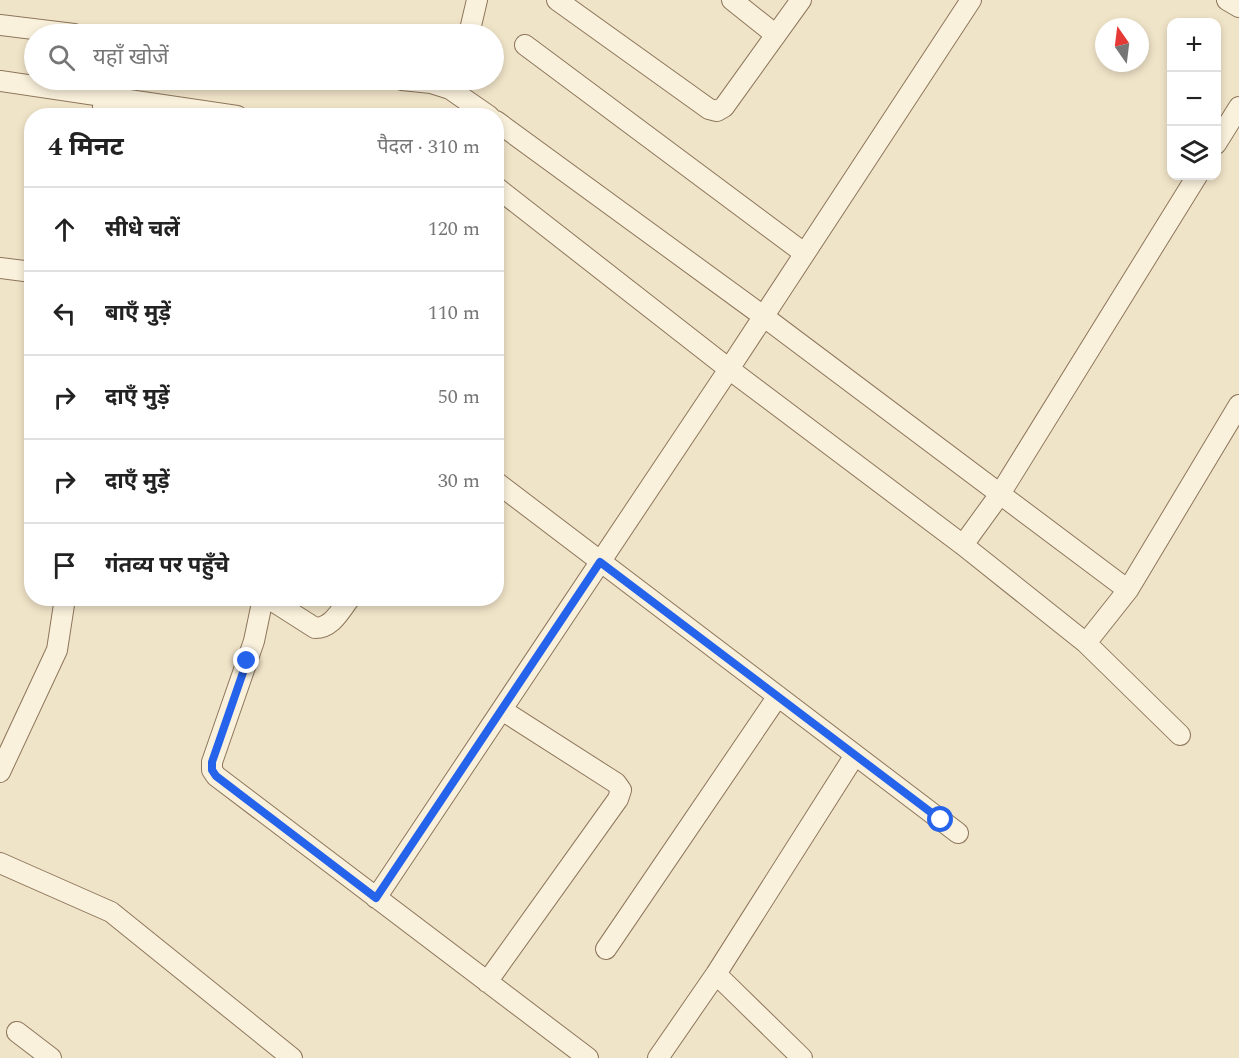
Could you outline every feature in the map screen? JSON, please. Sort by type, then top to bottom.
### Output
[{"type":"street","points":[[471,24],[477,0]]},
{"type":"street","points":[[556,0],[710,109],[717,111],[724,107],[801,0]]},
{"type":"street","points":[[732,0],[776,35]]},
{"type":"street","points":[[376,898],[729,369],[971,0]]},
{"type":"street","points":[[1227,0],[1239,7]]},
{"type":"street","points":[[0,25],[24,28]]},
{"type":"street","points":[[525,45],[804,253]]},
{"type":"street","points":[[0,81],[24,85]]},
{"type":"street","points":[[58,90],[181,108]]},
{"type":"street","points":[[462,90],[481,108]]},
{"type":"street","points":[[1221,136],[1239,108]]},
{"type":"street","points":[[504,127],[763,316],[1128,590]]},
{"type":"street","points":[[963,545],[1000,494],[1195,180]]},
{"type":"street","points":[[504,193],[729,369],[963,545],[1086,643],[1180,735]]},
{"type":"street","points":[[0,268],[24,271]]},
{"type":"street","points":[[1086,643],[1128,590],[1239,405]]},
{"type":"street","points":[[504,488],[958,833]]},
{"type":"street","points":[[0,772],[57,650],[64,606]]},
{"type":"street","points":[[261,606],[254,641],[212,762],[212,770],[216,776],[588,1058]]},
{"type":"street","points":[[281,606],[315,628],[324,628],[333,621],[344,606]]},
{"type":"street","points":[[606,949],[778,696]]},
{"type":"street","points":[[488,982],[618,799],[621,790],[616,783],[502,710]]},
{"type":"street","points":[[658,1058],[716,974],[855,755]]},
{"type":"street","points":[[0,863],[111,912],[292,1058]]},
{"type":"street","points":[[716,974],[802,1058]]},
{"type":"street","points":[[17,1032],[51,1058]]},
{"type":"route","points":[[247,661],[212,762],[212,770],[216,776],[376,898],[600,562],[941,820]]}]
